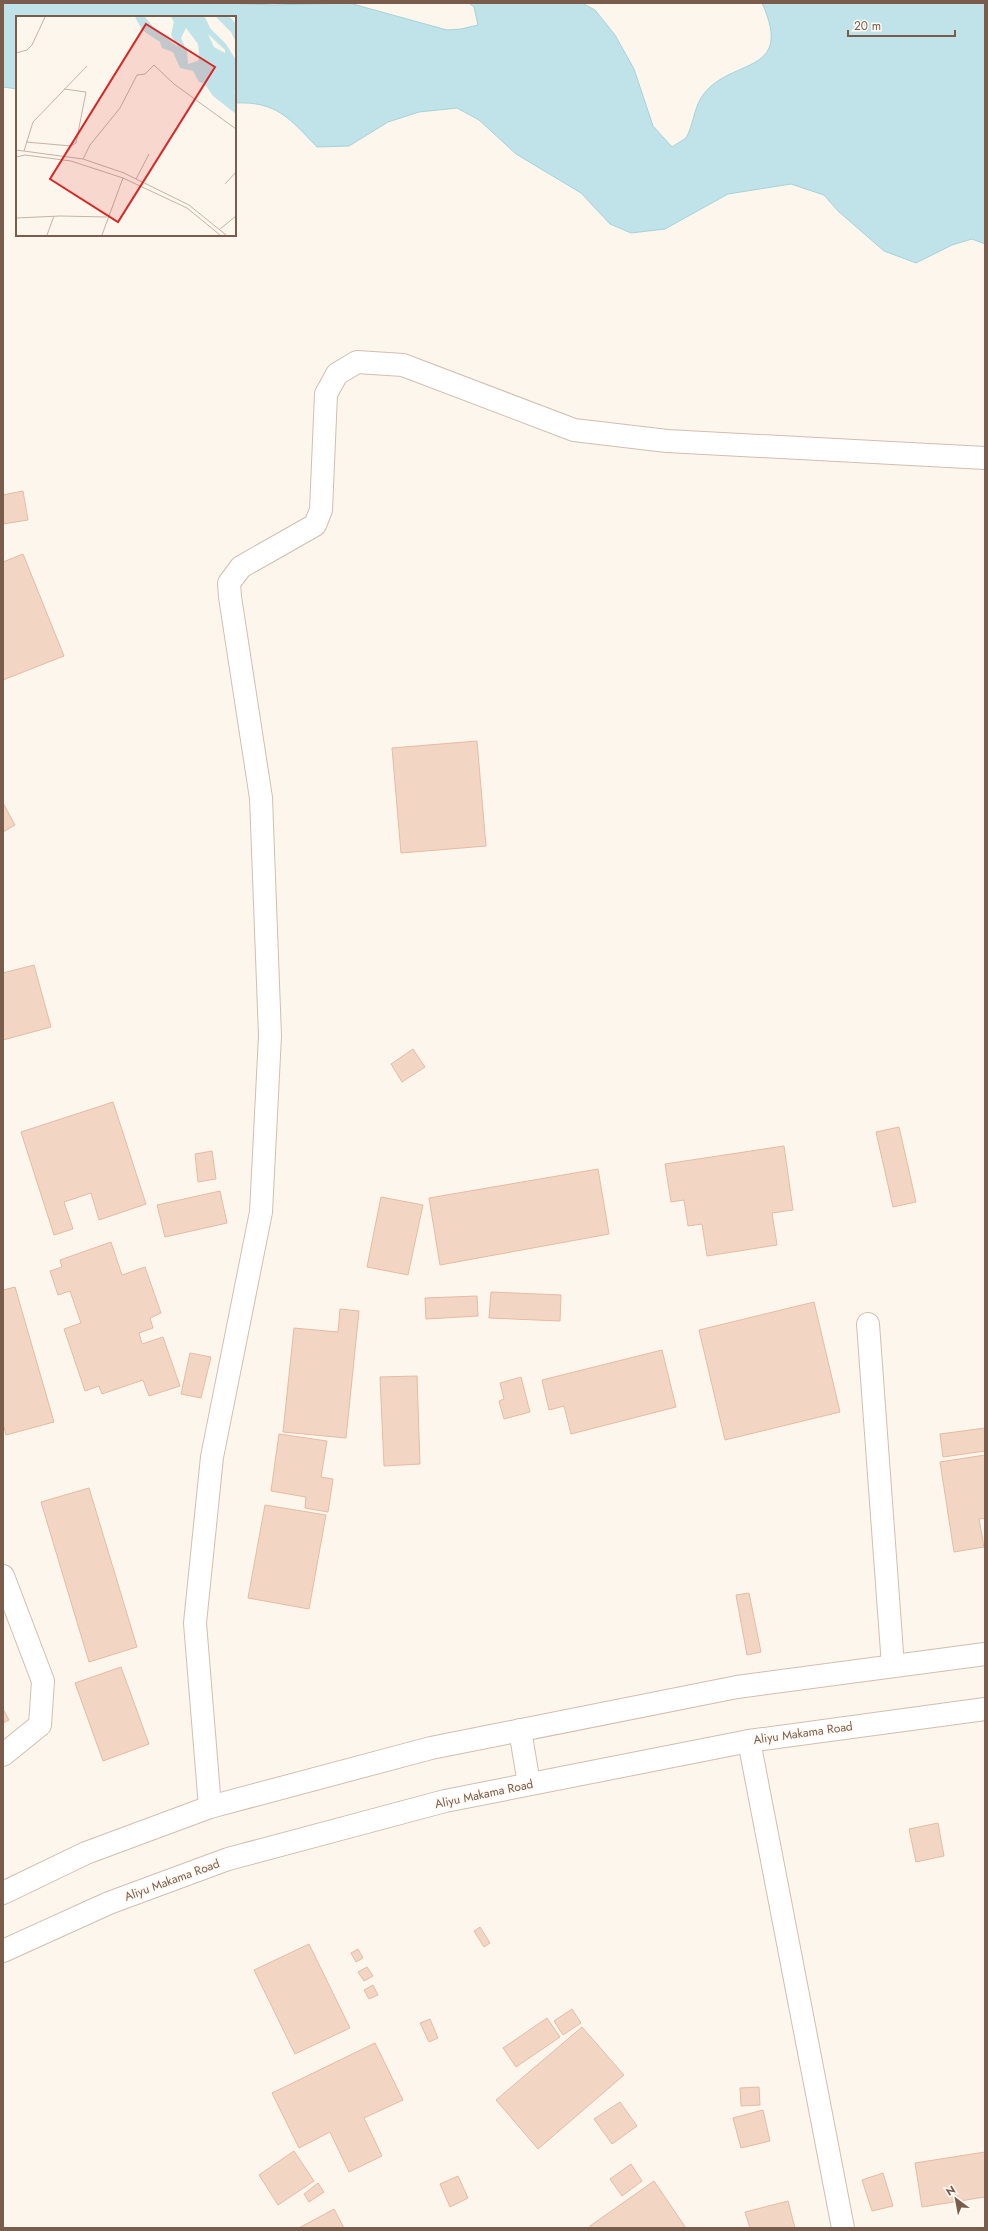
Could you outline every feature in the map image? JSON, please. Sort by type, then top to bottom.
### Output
[{"type":"street","points":[[210,1807],[195,1623],[212,1457],[261,1212],[270,1036],[261,798],[231,605],[229,583],[241,567],[315,525],[321,510],[326,394],[337,374],[357,362],[403,365],[574,430],[667,441],[985,458]]},
{"type":"street","points":[[868,1324],[893,1666]]},
{"type":"street","points":[[3,1576],[43,1681],[40,1725],[3,1755]]},
{"type":"street","points":[[3,1893],[86,1853],[210,1807],[431,1748],[737,1687],[985,1654]]},
{"type":"street","name":"Aliyu Makama Road","points":[[3,1951],[108,1903],[228,1859],[445,1801],[749,1740],[985,1709]]},
{"type":"street","points":[[520,1730],[529,1784]]},
{"type":"street","points":[[749,1740],[843,2228]]},
{"type":"water","points":[[3,3],[225,3],[273,5],[349,3],[447,30],[461,29],[478,25],[474,7],[469,3],[582,3],[595,10],[615,35],[634,69],[653,126],[672,147],[686,138],[699,102],[712,85],[726,76],[754,63],[764,55],[770,44],[770,27],[762,3],[985,3],[985,244],[972,239],[952,245],[916,263],[884,251],[838,211],[824,195],[791,184],[728,194],[665,229],[631,233],[610,224],[581,193],[516,154],[479,120],[457,108],[419,112],[388,122],[349,146],[317,147],[299,128],[282,114],[262,105],[236,103],[236,16],[16,16],[16,89],[3,87]]},
{"type":"building","points":[[23,491],[28,520],[3,524],[3,495]]},
{"type":"building","points":[[23,554],[64,656],[3,680],[3,562]]},
{"type":"building","points":[[477,741],[486,846],[401,853],[392,748]]},
{"type":"building","points":[[3,803],[15,825],[3,832]]},
{"type":"building","points":[[34,965],[51,1027],[3,1040],[3,973]]},
{"type":"building","points":[[413,1049],[425,1067],[402,1082],[391,1064]]},
{"type":"building","points":[[113,1102],[146,1204],[99,1220],[91,1193],[64,1202],[73,1229],[54,1235],[21,1132]]},
{"type":"building","points":[[899,1127],[916,1202],[893,1207],[876,1132]]},
{"type":"building","points":[[784,1146],[793,1210],[772,1213],[777,1245],[707,1256],[702,1224],[688,1226],[684,1200],[671,1202],[665,1164]]},
{"type":"building","points":[[212,1151],[216,1179],[198,1182],[195,1154]]},
{"type":"building","points":[[598,1169],[609,1234],[440,1265],[429,1198]]},
{"type":"building","points":[[220,1191],[227,1223],[165,1237],[157,1205]]},
{"type":"building","points":[[381,1197],[423,1205],[408,1275],[367,1267]]},
{"type":"building","points":[[111,1242],[122,1275],[145,1267],[161,1313],[150,1318],[153,1328],[139,1333],[142,1344],[163,1337],[180,1386],[149,1396],[143,1380],[102,1394],[99,1386],[85,1391],[64,1329],[81,1323],[70,1291],[58,1295],[50,1271],[62,1267],[60,1260]]},
{"type":"building","points":[[15,1287],[54,1422],[6,1435],[3,1423],[3,1290]]},
{"type":"building","points":[[491,1292],[561,1295],[560,1321],[489,1318]]},
{"type":"building","points":[[477,1296],[478,1316],[426,1319],[425,1298]]},
{"type":"building","points":[[814,1302],[840,1412],[725,1440],[699,1330]]},
{"type":"building","points":[[340,1309],[359,1311],[346,1438],[283,1432],[294,1328],[338,1332]]},
{"type":"building","points":[[662,1350],[676,1407],[571,1434],[564,1406],[549,1410],[542,1380]]},
{"type":"building","points":[[190,1353],[211,1357],[201,1398],[181,1394]]},
{"type":"building","points":[[417,1376],[420,1464],[384,1466],[380,1377]]},
{"type":"building","points":[[521,1377],[530,1412],[504,1419],[499,1401],[504,1399],[500,1383]]},
{"type":"building","points":[[985,1428],[985,1451],[943,1457],[940,1434]]},
{"type":"building","points":[[279,1434],[327,1441],[321,1477],[333,1479],[328,1512],[305,1508],[306,1497],[271,1491]]},
{"type":"building","points":[[985,1455],[985,1518],[979,1519],[984,1547],[954,1552],[940,1462]]},
{"type":"building","points":[[89,1488],[137,1647],[89,1662],[41,1502]]},
{"type":"building","points":[[265,1505],[326,1515],[309,1609],[248,1598]]},
{"type":"building","points":[[749,1593],[761,1652],[747,1655],[736,1595]]},
{"type":"building","points":[[121,1667],[149,1744],[103,1761],[75,1683]]},
{"type":"building","points":[[3,1709],[9,1720],[3,1723]]},
{"type":"building","points":[[938,1823],[944,1856],[916,1862],[909,1829]]},
{"type":"building","points":[[480,1927],[490,1943],[484,1947],[474,1931]]},
{"type":"building","points":[[309,1944],[350,2028],[295,2054],[254,1970]]},
{"type":"building","points":[[358,1949],[363,1958],[356,1962],[351,1953]]},
{"type":"building","points":[[367,1967],[373,1976],[364,1981],[358,1972]]},
{"type":"building","points":[[373,1985],[378,1995],[369,1999],[364,1990]]},
{"type":"building","points":[[572,2009],[581,2023],[563,2035],[554,2021]]},
{"type":"building","points":[[547,2018],[560,2037],[516,2067],[503,2048]]},
{"type":"building","points":[[430,2019],[438,2038],[429,2042],[420,2023]]},
{"type":"building","points":[[582,2027],[624,2075],[538,2149],[496,2100]]},
{"type":"building","points":[[375,2043],[403,2100],[364,2118],[382,2156],[349,2172],[330,2132],[299,2148],[272,2093]]},
{"type":"building","points":[[759,2087],[760,2105],[741,2106],[740,2088]]},
{"type":"building","points":[[620,2102],[637,2126],[612,2144],[594,2119]]},
{"type":"building","points":[[763,2110],[770,2141],[741,2148],[733,2118]]},
{"type":"building","points":[[294,2151],[314,2181],[278,2205],[259,2175]]},
{"type":"building","points":[[985,2152],[985,2197],[922,2207],[915,2163]]},
{"type":"building","points":[[631,2164],[642,2181],[622,2196],[610,2179]]},
{"type":"building","points":[[883,2173],[893,2206],[872,2211],[862,2180]]},
{"type":"building","points":[[458,2176],[468,2198],[450,2207],[440,2184]]},
{"type":"building","points":[[654,2181],[686,2228],[591,2228],[590,2226]]},
{"type":"building","points":[[318,2183],[324,2192],[309,2202],[304,2194]]},
{"type":"building","points":[[788,2201],[795,2228],[750,2228],[745,2212]]},
{"type":"building","points":[[334,2209],[344,2228],[299,2228]]}]
